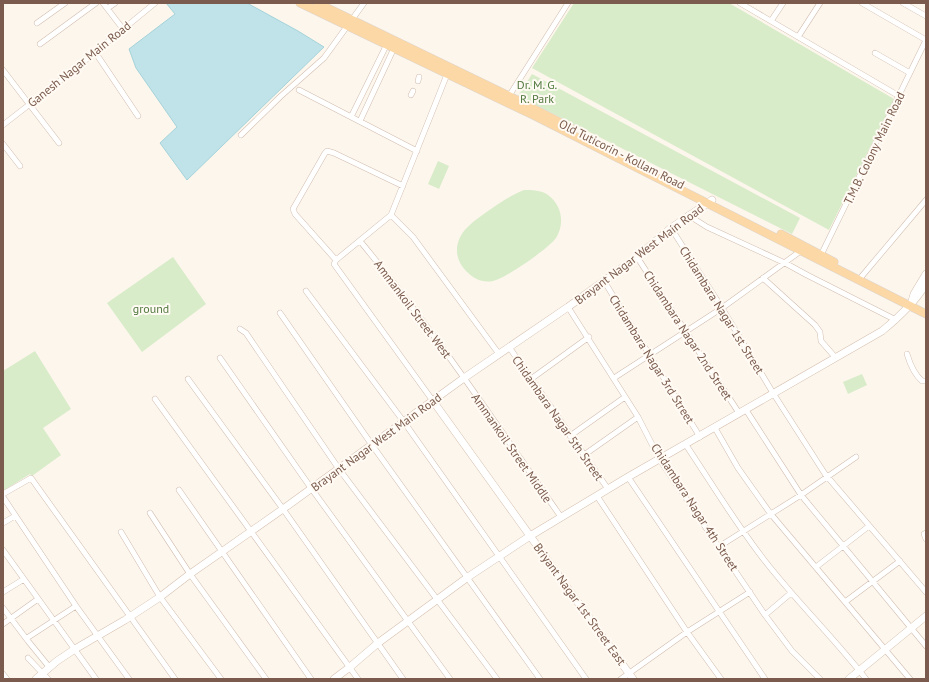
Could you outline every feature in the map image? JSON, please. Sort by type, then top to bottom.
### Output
[{"type":"main road","points":[[300,3],[349,23],[390,46],[449,71],[533,115],[710,201]]},
{"type":"main road","name":"Old Tuticorin - Kollam Road","points":[[317,3],[349,23],[449,71],[509,96],[803,249],[822,255],[910,303],[926,308]]},
{"type":"main road","points":[[803,249],[910,303],[926,314]]},
{"type":"street","points":[[37,23],[65,3]]},
{"type":"street","points":[[40,44],[96,3]]},
{"type":"street","points":[[103,3],[123,29]]},
{"type":"street","points":[[108,8],[115,3]]},
{"type":"street","name":"Ganesh Nagar Main Road","points":[[3,125],[155,3]]},
{"type":"street","points":[[241,135],[281,96],[324,58],[364,3]]},
{"type":"street","points":[[509,96],[568,3]]},
{"type":"street","points":[[771,21],[783,3]]},
{"type":"street","points":[[798,37],[820,3]]},
{"type":"street","points":[[862,3],[926,40]]},
{"type":"street","points":[[903,3],[926,16]]},
{"type":"street","points":[[743,4],[899,96]]},
{"type":"street","name":"T.M.B. Colony Main Road","points":[[822,255],[926,40]]},
{"type":"street","points":[[351,117],[390,46]]},
{"type":"street","points":[[360,121],[390,46]]},
{"type":"street","points":[[95,52],[138,116]]},
{"type":"street","points":[[875,53],[910,73]]},
{"type":"street","points":[[3,70],[59,144]]},
{"type":"street","points":[[433,401],[334,264],[336,260],[391,215],[449,71]]},
{"type":"street","points":[[299,90],[418,151]]},
{"type":"street","points":[[3,144],[20,166]]},
{"type":"street","points":[[336,260],[295,214],[293,209],[324,153],[334,153],[403,186]]},
{"type":"street","points":[[862,276],[926,200]]},
{"type":"street","name":"Brayant Nagar West Main Road","points":[[36,679],[45,676],[57,661],[75,649],[160,597],[464,378],[568,307],[637,257],[670,228],[710,201]]},
{"type":"street","points":[[391,215],[412,237],[499,354]]},
{"type":"street","points":[[688,215],[707,227],[785,262],[807,275],[896,320]]},
{"type":"street","name":"Chidambara Nagar 1st Street","points":[[670,228],[722,308],[773,393],[827,477],[926,592]]},
{"type":"street","name":"Ammankoil Street West","points":[[360,241],[420,316],[464,378]]},
{"type":"street","points":[[614,378],[722,308],[803,249]]},
{"type":"street","name":"Chidambara Nagar 2nd Street","points":[[637,257],[739,414]]},
{"type":"street","points":[[910,303],[926,274]]},
{"type":"street","points":[[763,278],[815,326],[820,332],[821,341],[835,358]]},
{"type":"street","name":"Chidambara Nagar 3rd Street","points":[[604,281],[700,437]]},
{"type":"street","points":[[334,679],[408,621],[468,577],[530,536],[628,477],[660,460],[882,331],[896,320],[910,303],[918,297],[926,284]]},
{"type":"street","points":[[306,291],[404,422],[586,679]]},
{"type":"street","name":"Chidambara Nagar 4th Street","points":[[568,307],[626,397],[660,460],[792,651],[820,679]]},
{"type":"street","points":[[280,313],[372,445],[540,679]]},
{"type":"street","points":[[240,330],[246,333],[339,468],[497,679]]},
{"type":"street","points":[[531,379],[589,338]]},
{"type":"street","name":"Chidambara Nagar 5th Street","points":[[509,347],[608,489]]},
{"type":"street","points":[[907,354],[914,372],[920,379],[926,382]]},
{"type":"street","points":[[220,358],[311,488],[450,679]]},
{"type":"street","name":"Ammankoil Street Middle","points":[[464,378],[561,517]]},
{"type":"street","points":[[188,379],[283,509],[403,679]]},
{"type":"street","points":[[570,436],[626,397]]},
{"type":"street","points":[[155,399],[358,679]]},
{"type":"street","name":"Briyant Nagar 1st Street East","points":[[433,401],[631,676]]},
{"type":"street","points":[[746,410],[801,495],[926,646]]},
{"type":"street","points":[[584,455],[638,417]]},
{"type":"street","points":[[715,428],[738,468],[770,513],[910,679]]},
{"type":"street","points":[[686,445],[743,530],[791,593],[866,679]]},
{"type":"street","points":[[720,546],[770,513],[801,495],[856,457]]},
{"type":"street","points":[[628,477],[765,679]]},
{"type":"street","points":[[3,494],[31,478],[175,679]]},
{"type":"street","points":[[178,490],[311,679]]},
{"type":"street","points":[[597,496],[687,632],[721,679]]},
{"type":"street","points":[[3,497],[76,606],[129,679]]},
{"type":"street","points":[[150,513],[190,574],[266,679]]},
{"type":"street","points":[[3,523],[15,516]]},
{"type":"street","points":[[816,567],[869,526]]},
{"type":"street","points":[[121,532],[160,597],[221,679]]},
{"type":"street","points":[[926,533],[924,534],[926,539]]},
{"type":"street","points":[[3,550],[96,679]]},
{"type":"street","points":[[845,602],[900,561]]},
{"type":"street","points":[[3,592],[24,579]]},
{"type":"street","points":[[621,679],[631,676],[687,632],[750,592]]},
{"type":"street","points":[[766,615],[791,593]]},
{"type":"street","points":[[3,624],[38,599]]},
{"type":"street","points":[[27,638],[76,606]]},
{"type":"street","points":[[3,608],[50,668]]},
{"type":"street","points":[[849,679],[926,616]]},
{"type":"street","points":[[28,658],[45,676]]},
{"type":"street","points":[[3,674],[7,679]]},
{"type":"green space","points":[[574,3],[729,3],[894,99],[829,230],[532,68]]},
{"type":"green space","name":"Dr. M. G. R. Park","points":[[532,74],[800,218],[792,234],[518,96]]},
{"type":"green space","points":[[438,161],[449,166],[439,189],[428,184]]},
{"type":"green space","points":[[524,190],[542,192],[553,199],[561,215],[561,227],[559,233],[552,243],[545,249],[507,275],[493,281],[482,281],[475,278],[464,269],[458,258],[457,246],[462,233],[466,228],[488,211]]},
{"type":"green space","name":"ground","points":[[173,257],[206,304],[142,352],[107,303]]},
{"type":"green space","points":[[35,351],[71,409],[43,428],[61,455],[32,476],[30,474],[3,491],[3,371]]},
{"type":"green space","points":[[862,374],[867,385],[848,394],[843,382]]},
{"type":"water","points":[[166,3],[247,3],[324,47],[187,180],[160,143],[177,127],[136,68],[129,49],[175,14]]}]
